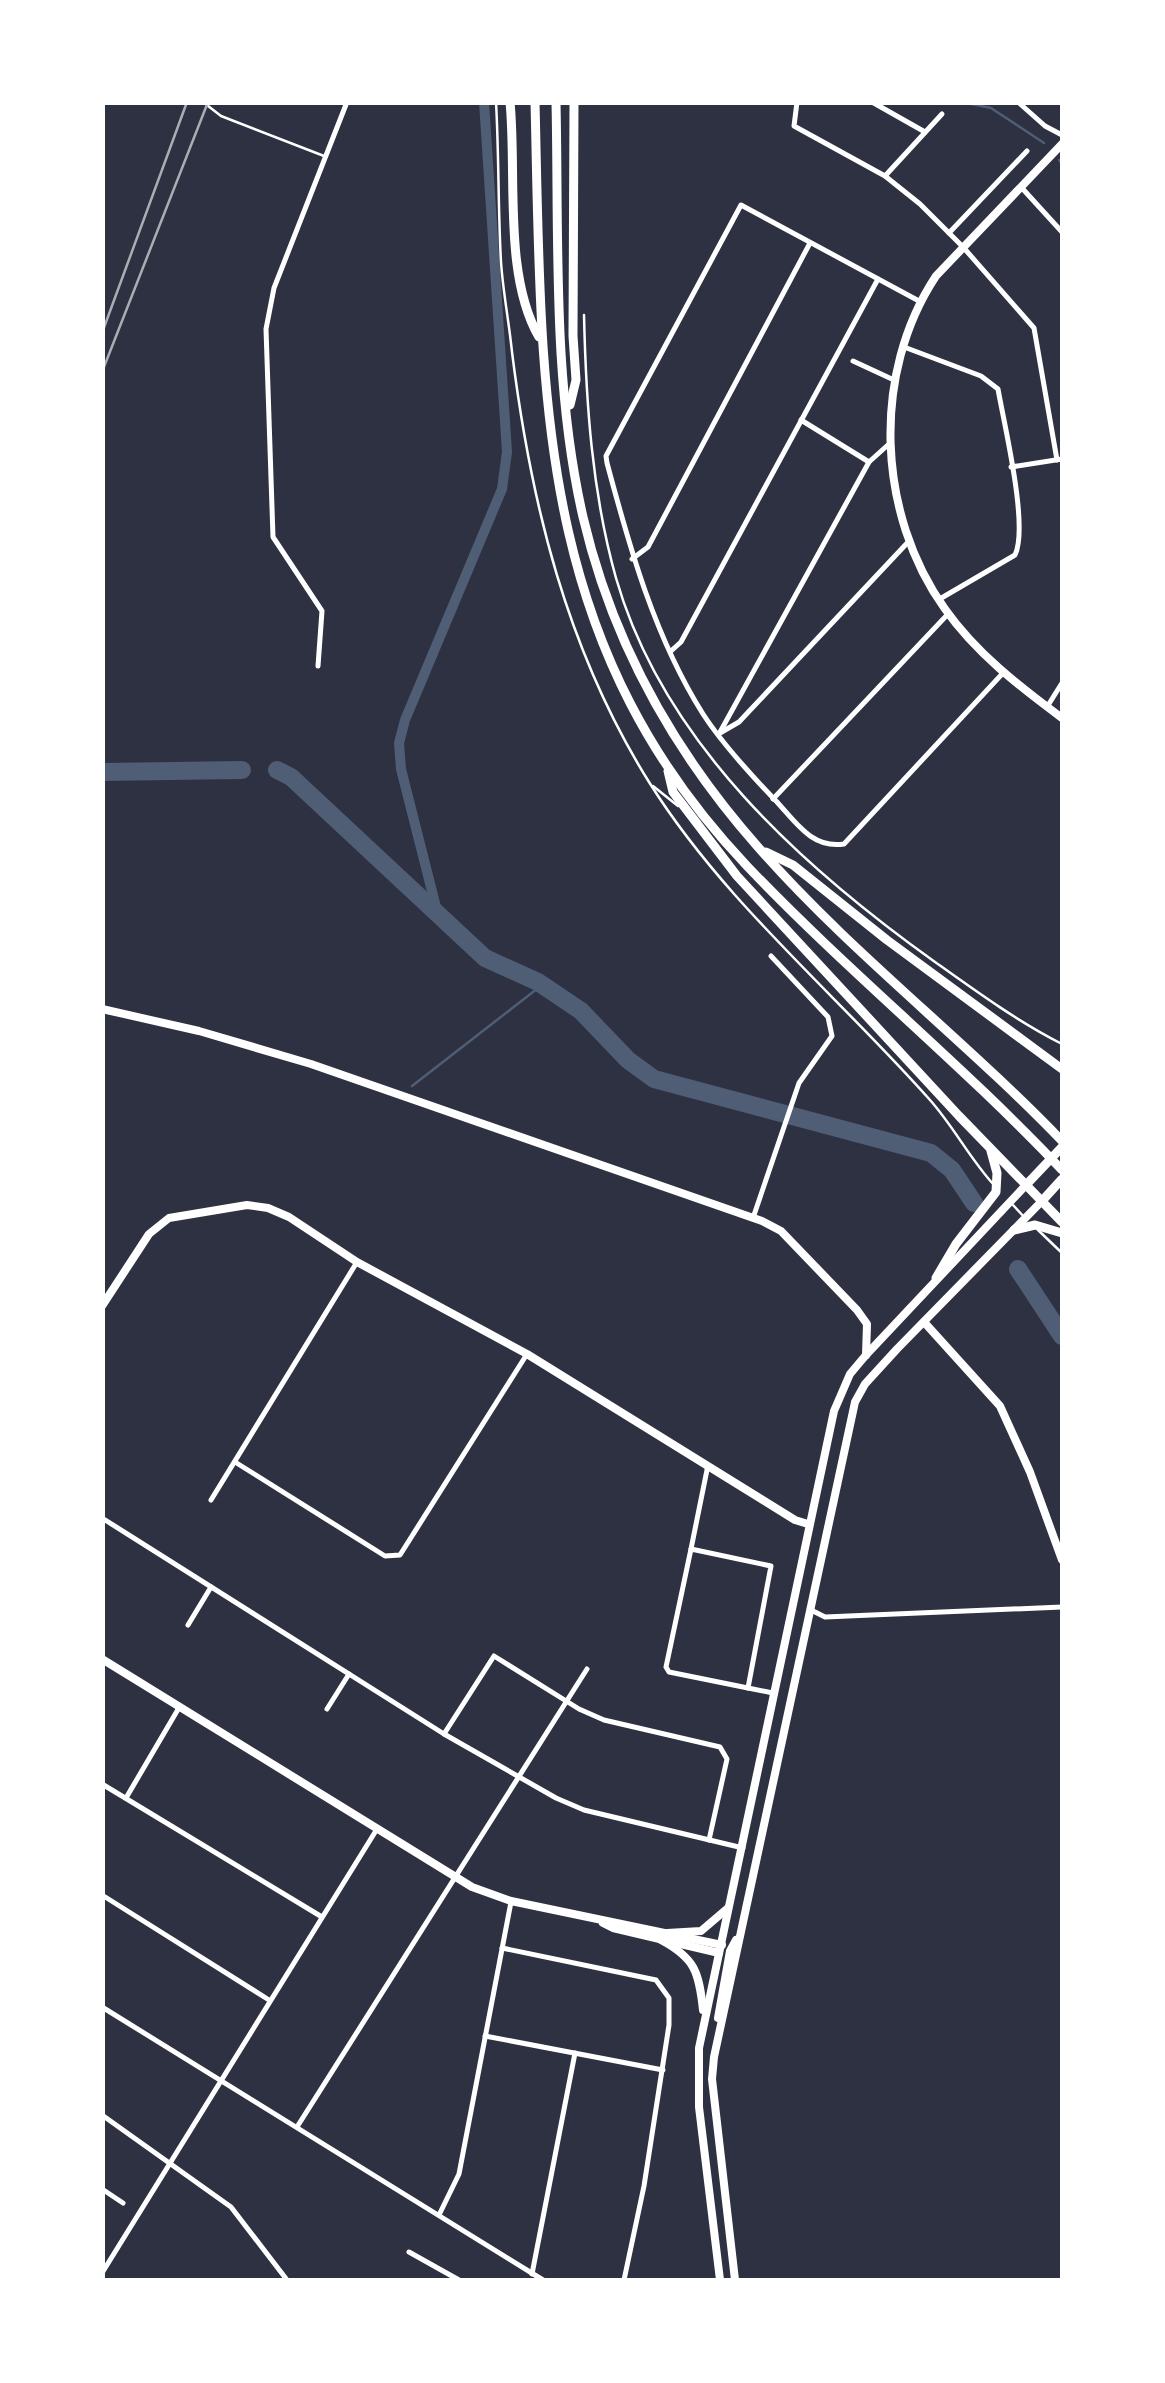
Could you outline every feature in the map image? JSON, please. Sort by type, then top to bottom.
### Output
[{"type":"main road","points":[[510,102],[516,233],[525,313],[540,340]]},
{"type":"main road","points":[[535,102],[540,340],[558,494],[574,563],[608,655],[641,722],[708,820],[747,865],[1011,1115],[1062,1170]]},
{"type":"main road","points":[[556,102],[560,335],[567,417],[583,515],[600,581],[625,646],[674,738],[759,849],[1024,1102],[1062,1144],[1026,1184]]},
{"type":"main road","points":[[567,417],[576,380],[572,336],[576,231],[574,102]]},
{"type":"main road","points":[[668,766],[673,792],[688,813],[784,928],[1062,1222]]},
{"type":"main road","points":[[759,849],[793,864],[887,940],[1062,1067]]},
{"type":"main road","points":[[936,1278],[996,1192],[997,1173],[990,1148]]},
{"type":"main road","points":[[1042,1201],[1062,1179]]},
{"type":"main road","points":[[1014,1230],[1035,1225],[1062,1233]]},
{"type":"street","points":[[318,666],[322,611],[273,537],[266,329],[273,289],[347,102]]},
{"type":"street","points":[[797,102],[794,126],[885,176],[949,232],[1034,328],[1060,459],[1011,467]]},
{"type":"street","points":[[872,102],[925,132]]},
{"type":"street","points":[[1018,102],[1062,135]]},
{"type":"street","points":[[885,176],[942,114]]},
{"type":"street","points":[[1062,144],[936,276],[919,301],[894,380],[889,444],[899,505],[924,578],[948,614],[1002,673],[1062,718]]},
{"type":"street","points":[[949,232],[1027,151]]},
{"type":"street","points":[[1020,186],[1062,232]]},
{"type":"street","points":[[919,301],[741,205],[606,456],[632,559],[671,651],[703,713],[774,799],[816,840],[829,846],[844,844],[1002,673]]},
{"type":"street","points":[[632,559],[648,547],[810,242]]},
{"type":"street","points":[[671,651],[681,642],[878,279]]},
{"type":"street","points":[[904,347],[981,376],[998,388],[1011,467],[1021,542],[1015,555],[938,600]]},
{"type":"street","points":[[852,362],[894,380]]},
{"type":"street","points":[[802,420],[870,462]]},
{"type":"street","points":[[718,734],[870,462],[889,444]]},
{"type":"street","points":[[718,734],[739,722],[910,540]]},
{"type":"street","points":[[774,799],[948,614]]},
{"type":"street","points":[[1048,707],[1062,683]]},
{"type":"street","points":[[753,1218],[795,1092],[832,1036],[828,1017],[771,956]]},
{"type":"street","points":[[102,1009],[200,1031],[311,1064],[753,1218],[781,1231],[857,1310],[867,1324],[866,1355]]},
{"type":"street","points":[[735,2280],[712,2079],[724,1950],[773,1693],[834,1411],[850,1374],[866,1355],[1026,1184]]},
{"type":"street","points":[[718,2028],[729,1994],[855,1402],[864,1384],[1042,1201]]},
{"type":"street","points":[[102,1306],[149,1234],[163,1222],[179,1215],[248,1206],[268,1208],[289,1217],[357,1262],[527,1354],[795,1520],[808,1524]]},
{"type":"street","points":[[211,1500],[357,1262]]},
{"type":"street","points":[[924,1322],[1000,1406],[1030,1472],[1062,1560]]},
{"type":"street","points":[[234,1462],[385,1556],[400,1554],[527,1354]]},
{"type":"street","points":[[708,1465],[666,1666],[669,1672],[773,1693]]},
{"type":"street","points":[[102,1518],[518,1778],[584,1810],[743,1848]]},
{"type":"street","points":[[690,1548],[772,1566],[748,1688]]},
{"type":"street","points":[[188,1625],[212,1587]]},
{"type":"street","points":[[808,1609],[825,1617],[1062,1607]]},
{"type":"street","points":[[444,1734],[494,1656],[604,1720],[720,1747],[727,1759],[710,1840]]},
{"type":"street","points":[[102,1659],[455,1878],[511,1901],[598,1921],[615,1921],[724,1950]]},
{"type":"street","points":[[297,2127],[586,1671]]},
{"type":"street","points":[[327,1709],[349,1674]]},
{"type":"street","points":[[126,1798],[180,1706]]},
{"type":"street","points":[[102,1784],[322,1917]]},
{"type":"street","points":[[102,2272],[377,1829]]},
{"type":"street","points":[[102,1895],[270,2000]]},
{"type":"street","points":[[439,2215],[458,2174],[511,1901]]},
{"type":"street","points":[[664,1936],[701,1931],[731,1904]]},
{"type":"street","points":[[720,2280],[697,2076],[704,2020],[724,1950],[745,1912]]},
{"type":"street","points":[[664,1936],[691,1962],[700,1984],[704,2020]]},
{"type":"street","points":[[502,1948],[656,1980],[669,1998],[670,2025],[663,2070],[624,2280]]},
{"type":"street","points":[[102,2007],[542,2280]]},
{"type":"street","points":[[485,2036],[663,2070]]},
{"type":"street","points":[[532,2274],[575,2053]]},
{"type":"street","points":[[102,2114],[232,2207],[287,2280]]},
{"type":"street","points":[[102,2189],[123,2203]]},
{"type":"street","points":[[409,2252],[459,2280]]},
{"type":"lane","points":[[203,102],[221,116],[326,156]]},
{"type":"lane","points":[[496,102],[502,263],[519,405],[546,544],[582,653],[614,721],[650,784],[688,837],[742,901],[933,1103],[991,1182],[1062,1253]]},
{"type":"lane","points":[[584,315],[591,446],[601,516],[617,581],[646,651],[699,741],[794,848],[844,894],[1016,1020],[1062,1044]]},
{"type":"lane","points":[[650,784],[688,813]]},
{"type":"waterway","points":[[438,915],[401,769],[399,743],[405,720],[502,489],[507,452],[484,102]]},
{"type":"waterway","points":[[962,102],[991,108],[1044,143]]},
{"type":"waterway","points":[[1059,160],[1062,164]]},
{"type":"waterway","points":[[102,772],[242,770]]},
{"type":"waterway","points":[[277,770],[291,777],[485,958],[538,982],[581,1011],[628,1060],[654,1079],[931,1153],[952,1170],[974,1203]]},
{"type":"waterway","points":[[412,1086],[542,985]]},
{"type":"waterway","points":[[1018,1269],[1062,1336]]},
{"type":"tram line","points":[[102,333],[187,102]]},
{"type":"tram line","points":[[102,372],[208,102]]}]
